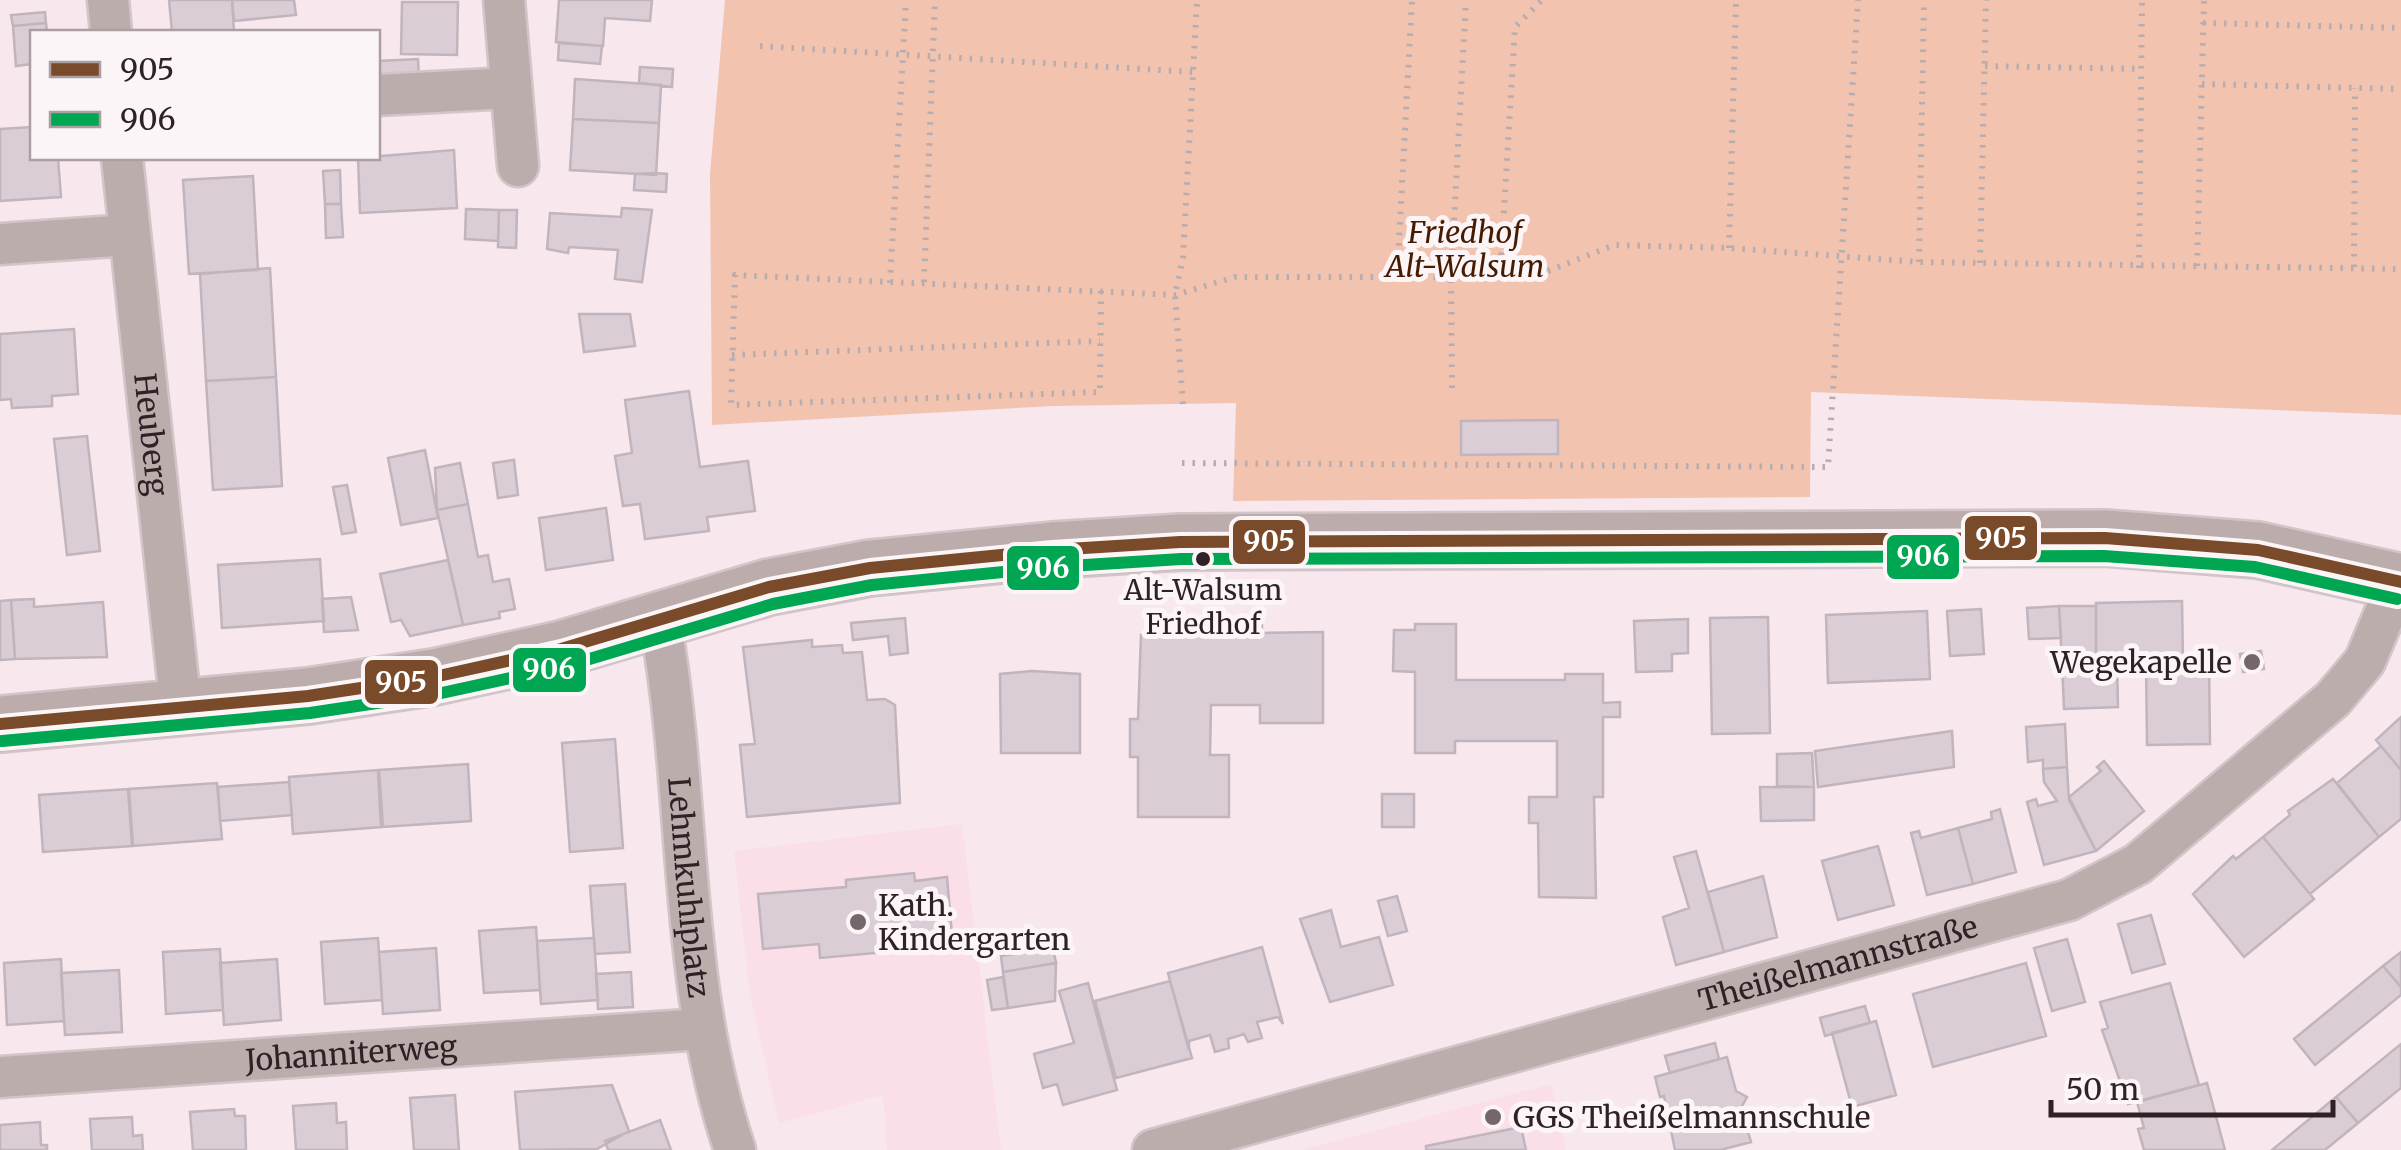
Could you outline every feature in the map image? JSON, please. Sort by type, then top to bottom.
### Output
[{"type":"street","points":[[108,0],[111,30]]},
{"type":"street","points":[[504,0],[518,166]]},
{"type":"street","points":[[380,95],[511,88]]},
{"type":"street","name":"Heuberg","points":[[122,160],[181,709]]},
{"type":"street","points":[[0,244],[129,235]]},
{"type":"street","points":[[0,724],[181,709],[434,677],[660,621],[769,587],[870,568],[1180,542],[2105,538],[2258,550],[2399,582]]},
{"type":"street","name":"Theißelmannstraße","points":[[1153,1150],[2069,900],[2138,864],[2333,698],[2365,661],[2399,582]]},
{"type":"street","name":"Lehmkuhlplatz","points":[[660,621],[670,674],[690,935],[702,1029],[735,1150]]},
{"type":"street","name":"Johanniterweg","points":[[0,1077],[702,1029]]},
{"type":"path","points":[[890,283],[906,0]]},
{"type":"path","points":[[924,282],[935,0]]},
{"type":"path","points":[[1183,404],[1175,294],[1182,257],[1198,0]]},
{"type":"path","points":[[1397,277],[1412,0]]},
{"type":"path","points":[[1452,388],[1451,276],[1466,0]]},
{"type":"path","points":[[1500,276],[1515,27],[1542,0]]},
{"type":"path","points":[[1729,248],[1736,0]]},
{"type":"path","points":[[1182,463],[1828,467],[1858,0]]},
{"type":"path","points":[[1919,262],[1924,0]]},
{"type":"path","points":[[1980,263],[1986,0]]},
{"type":"path","points":[[2139,268],[2142,0]]},
{"type":"path","points":[[2197,266],[2204,0]]},
{"type":"path","points":[[2203,23],[2401,28]]},
{"type":"path","points":[[760,46],[1193,72]]},
{"type":"path","points":[[1985,66],[2142,69]]},
{"type":"path","points":[[2202,84],[2401,88]]},
{"type":"path","points":[[2354,268],[2355,88]]},
{"type":"path","points":[[1101,291],[1100,392],[731,405],[735,275],[1175,294],[1234,277],[1533,277],[1614,246],[1729,248],[1919,262],[2139,268],[2401,268]]},
{"type":"path","points":[[732,355],[1100,341]]},
{"type":"shaded area","name":"Kath. Kindergarten","points":[[962,824],[1001,1150],[887,1150],[883,1095],[779,1123],[750,994],[734,851]]},
{"type":"shaded area","name":"GGS Theißelmannschule","points":[[1551,1084],[1566,1150],[1302,1150]]},
{"type":"green space","name":"Friedhof Alt-Walsum","points":[[725,0],[2401,0],[2401,415],[1811,392],[1810,497],[1233,501],[1236,403],[1054,406],[712,425],[710,174]]},
{"type":"building","points":[[169,0],[232,0],[234,30],[172,30]]},
{"type":"building","points":[[232,0],[294,0],[296,15],[234,21]]},
{"type":"building","points":[[559,0],[652,0],[650,21],[605,18],[603,46],[556,42]]},
{"type":"building","points":[[402,2],[458,2],[457,55],[401,54]]},
{"type":"building","points":[[45,12],[46,23],[13,26],[11,15]]},
{"type":"building","points":[[46,23],[47,30],[30,30],[30,64],[16,66],[13,26]]},
{"type":"building","points":[[559,43],[602,46],[600,64],[558,60]]},
{"type":"building","points":[[418,59],[419,79],[380,81],[380,61]]},
{"type":"building","points":[[640,67],[673,69],[672,87],[639,83]]},
{"type":"building","points":[[575,79],[661,85],[659,123],[573,119]]},
{"type":"building","points":[[573,119],[659,123],[656,175],[570,170]]},
{"type":"building","points":[[30,127],[30,160],[58,160],[61,197],[0,201],[0,129]]},
{"type":"building","points":[[454,150],[457,208],[360,213],[358,160],[380,160],[380,156]]},
{"type":"building","points":[[340,170],[341,204],[325,204],[323,171]]},
{"type":"building","points":[[635,174],[667,174],[666,192],[634,190]]},
{"type":"building","points":[[253,176],[258,270],[189,274],[183,180]]},
{"type":"building","points":[[325,204],[341,204],[343,237],[326,238]]},
{"type":"building","points":[[622,208],[652,210],[642,282],[615,279],[618,250],[569,247],[568,253],[547,249],[550,213],[621,217]]},
{"type":"building","points":[[466,209],[499,210],[498,241],[465,239]]},
{"type":"building","points":[[499,210],[517,210],[516,248],[498,247]]},
{"type":"building","points":[[270,268],[276,377],[206,381],[200,274]]},
{"type":"building","points":[[579,314],[630,314],[635,346],[584,352]]},
{"type":"building","points":[[74,329],[78,394],[52,396],[52,406],[12,408],[11,399],[0,400],[0,334]]},
{"type":"building","points":[[276,377],[282,486],[213,490],[206,381]]},
{"type":"building","points":[[689,391],[700,467],[748,461],[755,511],[707,517],[709,531],[645,539],[640,504],[623,506],[615,456],[632,453],[625,400]]},
{"type":"building","points":[[1558,420],[1558,454],[1461,455],[1461,421]]},
{"type":"building","points":[[87,436],[100,551],[67,555],[54,439]]},
{"type":"building","points":[[425,450],[438,518],[401,525],[388,458]]},
{"type":"building","points":[[514,460],[518,495],[498,498],[493,463]]},
{"type":"building","points":[[460,463],[468,504],[437,510],[435,468]]},
{"type":"building","points":[[347,485],[356,532],[342,534],[333,487]]},
{"type":"building","points":[[468,504],[478,557],[488,555],[493,582],[509,579],[515,609],[499,612],[500,618],[463,625],[437,510]]},
{"type":"building","points":[[606,508],[613,560],[546,570],[539,518]]},
{"type":"building","points":[[320,559],[324,621],[222,628],[218,565]]},
{"type":"building","points":[[448,560],[463,625],[410,636],[401,620],[391,622],[380,574]]},
{"type":"building","points":[[351,597],[358,630],[324,632],[322,599]]},
{"type":"building","points":[[34,599],[34,607],[103,602],[107,657],[15,659],[11,600]]},
{"type":"building","points":[[11,600],[15,659],[0,660],[0,601]]},
{"type":"building","points":[[2182,601],[2183,661],[2096,662],[2096,603]]},
{"type":"building","points":[[2059,606],[2061,638],[2029,639],[2027,608]]},
{"type":"building","points":[[2059,606],[2096,606],[2096,662],[2062,663]]},
{"type":"building","points":[[1981,609],[1984,654],[1950,656],[1947,611]]},
{"type":"building","points":[[1927,611],[1930,679],[1828,683],[1826,615]]},
{"type":"building","points":[[1768,617],[1770,733],[1712,734],[1710,618]]},
{"type":"building","points":[[905,618],[908,653],[890,655],[888,636],[853,640],[851,623]]},
{"type":"building","points":[[1688,619],[1688,653],[1672,654],[1672,671],[1636,672],[1634,621]]},
{"type":"building","points":[[1415,624],[1456,624],[1456,680],[1565,680],[1565,674],[1603,674],[1603,703],[1620,702],[1620,717],[1603,717],[1603,797],[1594,797],[1596,898],[1539,897],[1538,823],[1529,823],[1529,797],[1557,797],[1557,741],[1455,741],[1455,753],[1415,753],[1415,672],[1393,671],[1394,630],[1415,630]]},
{"type":"building","points":[[1224,625],[1262,625],[1262,633],[1323,632],[1323,723],[1260,723],[1260,705],[1211,705],[1210,755],[1229,755],[1229,817],[1138,817],[1138,757],[1130,757],[1130,719],[1138,719],[1141,635],[1224,633]]},
{"type":"building","points":[[812,640],[812,647],[842,645],[843,653],[862,652],[867,700],[885,699],[895,705],[900,803],[747,817],[740,745],[755,744],[743,647]]},
{"type":"building","name":"Wegekapelle","points":[[2261,651],[2264,669],[2243,672],[2240,654]]},
{"type":"building","points":[[2117,661],[2118,707],[2064,709],[2062,663]]},
{"type":"building","points":[[2146,661],[2209,661],[2210,744],[2147,745]]},
{"type":"building","points":[[1000,674],[1080,674],[1080,753],[1001,753]]},
{"type":"building","points":[[2401,717],[2401,770],[2376,740]]},
{"type":"building","points":[[2065,724],[2067,767],[2043,769],[2043,760],[2028,762],[2026,727]]},
{"type":"building","points":[[1952,731],[1954,767],[1818,787],[1815,751]]},
{"type":"building","points":[[615,739],[623,848],[570,852],[562,743]]},
{"type":"building","points":[[2381,746],[2401,770],[2401,819],[2379,837],[2337,783]]},
{"type":"building","points":[[1812,753],[1814,787],[1777,786],[1777,754]]},
{"type":"building","points":[[2104,761],[2144,811],[2096,851],[2069,797],[2101,771],[2097,767]]},
{"type":"building","points":[[468,764],[471,821],[383,827],[379,770]]},
{"type":"building","points":[[2067,767],[2069,800],[2096,851],[2044,865],[2027,802],[2036,799],[2038,806],[2057,801],[2044,782],[2043,769]]},
{"type":"building","points":[[378,770],[381,827],[293,834],[289,777]]},
{"type":"building","points":[[2333,779],[2379,837],[2310,894],[2263,837],[2290,815],[2288,811]]},
{"type":"building","points":[[289,782],[292,815],[220,821],[218,787]]},
{"type":"building","points":[[217,783],[222,839],[133,846],[129,789]]},
{"type":"building","points":[[1760,787],[1814,787],[1814,820],[1761,821]]},
{"type":"building","points":[[128,789],[132,846],[43,852],[39,795]]},
{"type":"building","points":[[1382,794],[1414,794],[1414,827],[1382,827]]},
{"type":"building","points":[[2000,809],[2016,872],[1973,884],[1958,828],[1992,819],[1991,812]]},
{"type":"building","points":[[1958,828],[1973,884],[1927,895],[1911,833],[1919,831],[1921,838]]},
{"type":"building","points":[[2263,837],[2314,899],[2244,957],[2193,894],[2233,856],[2236,859]]},
{"type":"building","points":[[1878,846],[1894,905],[1838,920],[1822,861]]},
{"type":"building","points":[[1696,851],[1724,952],[1676,965],[1663,917],[1689,908],[1674,857]]},
{"type":"building","points":[[914,873],[915,881],[947,877],[953,946],[820,958],[819,944],[763,949],[758,894],[846,887],[846,880]]},
{"type":"building","points":[[1763,876],[1777,937],[1724,952],[1708,892]]},
{"type":"building","points":[[625,884],[630,952],[595,954],[590,886]]},
{"type":"building","points":[[1397,896],[1407,931],[1388,936],[1378,901]]},
{"type":"building","points":[[1331,910],[1341,947],[1379,937],[1393,985],[1330,1002],[1300,919]]},
{"type":"building","points":[[2151,915],[2165,964],[2132,973],[2118,924]]},
{"type":"building","points":[[536,927],[540,990],[484,993],[479,931]]},
{"type":"building","points":[[378,938],[382,1000],[325,1004],[321,942]]},
{"type":"building","points":[[594,938],[598,1000],[541,1004],[537,941]]},
{"type":"building","points":[[2067,939],[2085,1002],[2052,1011],[2034,948]]},
{"type":"building","points":[[1262,947],[1283,1024],[1278,1017],[1257,1022],[1262,1038],[1248,1042],[1244,1034],[1228,1039],[1229,1048],[1215,1052],[1210,1035],[1189,1041],[1189,1050],[1168,973]]},
{"type":"building","points":[[436,948],[440,1010],[383,1014],[379,952]]},
{"type":"building","points":[[1053,948],[1056,963],[1003,972],[1001,956]]},
{"type":"building","points":[[220,949],[223,1010],[166,1014],[163,952]]},
{"type":"building","points":[[2401,952],[2401,987],[2383,966]]},
{"type":"building","points":[[61,959],[64,1021],[7,1025],[4,963]]},
{"type":"building","points":[[277,959],[281,1020],[224,1025],[220,963]]},
{"type":"building","points":[[1056,963],[1055,1001],[1008,1008],[1003,972]]},
{"type":"building","points":[[2026,963],[2046,1036],[1933,1067],[1913,994]]},
{"type":"building","points":[[2383,966],[2401,987],[2401,995],[2315,1065],[2294,1039]]},
{"type":"building","points":[[119,970],[122,1032],[65,1035],[61,973]]},
{"type":"building","points":[[631,972],[633,1007],[598,1009],[596,974]]},
{"type":"building","points":[[1003,977],[1008,1008],[992,1010],[987,980]]},
{"type":"building","points":[[1170,981],[1192,1058],[1116,1078],[1095,1001]]},
{"type":"building","points":[[1088,983],[1117,1090],[1063,1105],[1057,1084],[1043,1088],[1034,1054],[1074,1043],[1059,991]]},
{"type":"building","points":[[2170,983],[2199,1085],[2128,1104],[2102,1030],[2108,1028],[2100,1002]]},
{"type":"building","points":[[1865,1006],[1870,1023],[1825,1036],[1820,1018]]},
{"type":"building","points":[[1876,1021],[1896,1095],[1852,1107],[1832,1033]]},
{"type":"building","points":[[1715,1043],[1719,1059],[1670,1073],[1665,1056]]},
{"type":"building","points":[[2401,1044],[2401,1088],[2358,1123],[2336,1097]]},
{"type":"building","points":[[1727,1057],[1736,1091],[1747,1097],[1741,1108],[1751,1142],[1720,1150],[1675,1150],[1664,1096],[1660,1097],[1655,1077]]},
{"type":"building","points":[[2207,1083],[2225,1150],[2144,1150],[2138,1129],[2144,1128],[2137,1102]]},
{"type":"building","points":[[612,1085],[629,1131],[597,1149],[520,1150],[515,1092]]},
{"type":"building","points":[[455,1095],[459,1150],[414,1150],[410,1098]]},
{"type":"building","points":[[2336,1097],[2358,1123],[2325,1150],[2272,1150]]},
{"type":"building","points":[[336,1103],[337,1123],[346,1122],[347,1150],[296,1150],[293,1106]]},
{"type":"building","points":[[234,1109],[235,1116],[245,1116],[246,1150],[193,1150],[190,1112]]},
{"type":"building","points":[[132,1117],[133,1136],[142,1135],[143,1150],[92,1150],[90,1119]]},
{"type":"building","points":[[660,1120],[671,1150],[608,1150],[605,1141]]},
{"type":"building","points":[[40,1122],[41,1145],[47,1145],[47,1150],[0,1150],[0,1125]]},
{"type":"building","points":[[1521,1127],[1526,1150],[1426,1150],[1426,1146]]},
{"type":"transit line","name":"905","points":[[0,724],[308,696],[434,677],[561,649],[769,587],[870,568],[1180,542],[2105,538],[2258,550],[2401,582]]},
{"type":"transit line","name":"906","points":[[2,741],[310,713],[437,694],[566,666],[773,604],[872,585],[1181,559],[2104,556],[2255,567],[2397,599]]},
{"type":"place","name":"Alt-Walsum Friedhof","points":[[1203,559]]},
{"type":"place","name":"Wegekapelle","points":[[2252,662]]},
{"type":"place","name":"Kath. Kindergarten","points":[[858,922]]},
{"type":"place","name":"GGS Theißelmannschule","points":[[1493,1117]]}]
